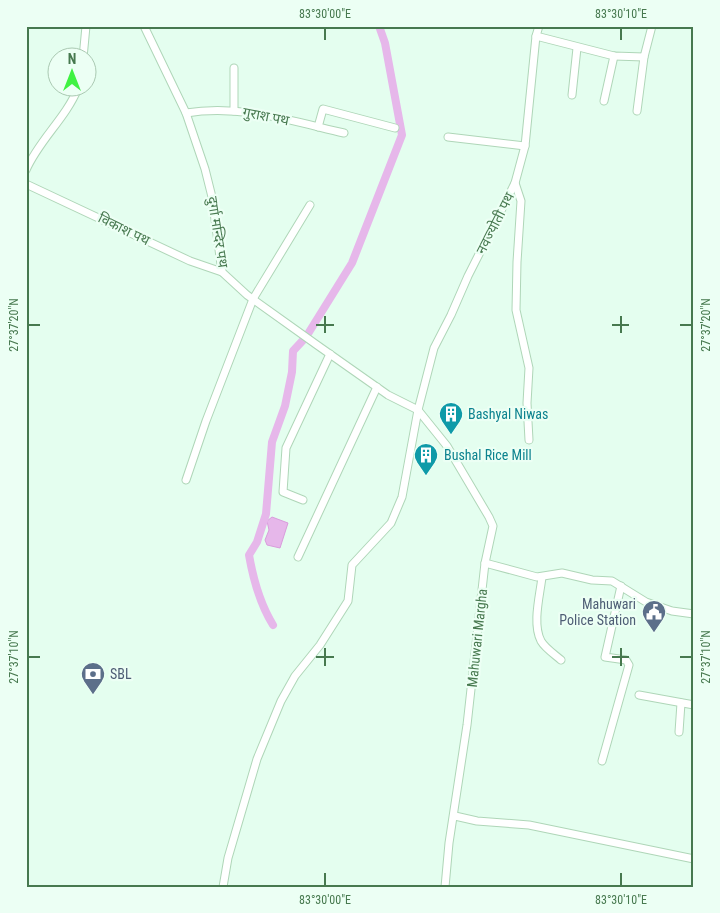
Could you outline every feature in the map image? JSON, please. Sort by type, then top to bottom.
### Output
[{"type":"street","points":[[84,48],[86,26]]},
{"type":"street","name":"दुर्गा मन्दिर पथ","points":[[144,26],[186,113],[210,186],[222,272],[253,298],[330,354],[377,387],[418,410]]},
{"type":"street","name":"नवज्योती पथ","points":[[223,887],[228,858],[268,730],[295,676],[320,645],[348,601],[352,565],[391,524],[406,481],[406,469],[418,410],[436,344],[515,183],[525,146],[536,36],[539,26]]},
{"type":"street","points":[[637,111],[644,57],[652,26]]},
{"type":"street","points":[[536,36],[614,56],[644,57]]},
{"type":"street","points":[[572,95],[577,48]]},
{"type":"street","points":[[604,101],[614,56]]},
{"type":"street","points":[[234,68],[234,110]]},
{"type":"street","points":[[26,170],[49,131],[72,98]]},
{"type":"street","points":[[318,127],[323,109],[395,128]]},
{"type":"street","name":"गुराश पथ","points":[[186,113],[234,110],[259,113],[344,133]]},
{"type":"street","points":[[448,137],[525,146]]},
{"type":"street","points":[[515,183],[521,201],[516,310],[529,368],[527,403],[528,440]]},
{"type":"street","name":"विकाश पथ","points":[[26,184],[190,261],[222,272]]},
{"type":"street","points":[[186,480],[206,421],[253,298],[310,205]]},
{"type":"street","points":[[303,500],[283,492],[286,448],[330,354]]},
{"type":"street","points":[[298,557],[377,387]]},
{"type":"street","name":"Mahuwari Margha","points":[[418,410],[447,446],[493,526],[485,563],[445,887]]},
{"type":"street","points":[[485,563],[542,577],[548,574],[562,573],[592,580],[612,581],[646,602],[672,611],[694,614]]},
{"type":"street","points":[[542,577],[538,608],[539,636],[542,643],[561,660]]},
{"type":"street","points":[[602,761],[629,665],[626,660],[605,657],[620,586]]},
{"type":"street","points":[[638,695],[694,705]]},
{"type":"street","points":[[679,732],[681,703]]},
{"type":"street","points":[[455,816],[477,821],[528,825],[694,859]]},
{"type":"shaded area","points":[[272,517],[288,523],[280,548],[267,545],[265,540],[269,530],[267,521]]},
{"type":"waterway","points":[[273,625],[258,591],[249,555],[257,542],[266,514],[272,442],[285,406],[292,372],[293,351],[306,337],[352,263],[402,135],[385,43],[379,26]]},
{"type":"place","name":"Bashyal Niwas","points":[[451,435]]},
{"type":"place","name":"Bushal Rice Mill","points":[[426,476]]},
{"type":"place","name":"Mahuwari Police Station","points":[[654,633]]},
{"type":"place","name":"SBL","points":[[93,695]]}]
